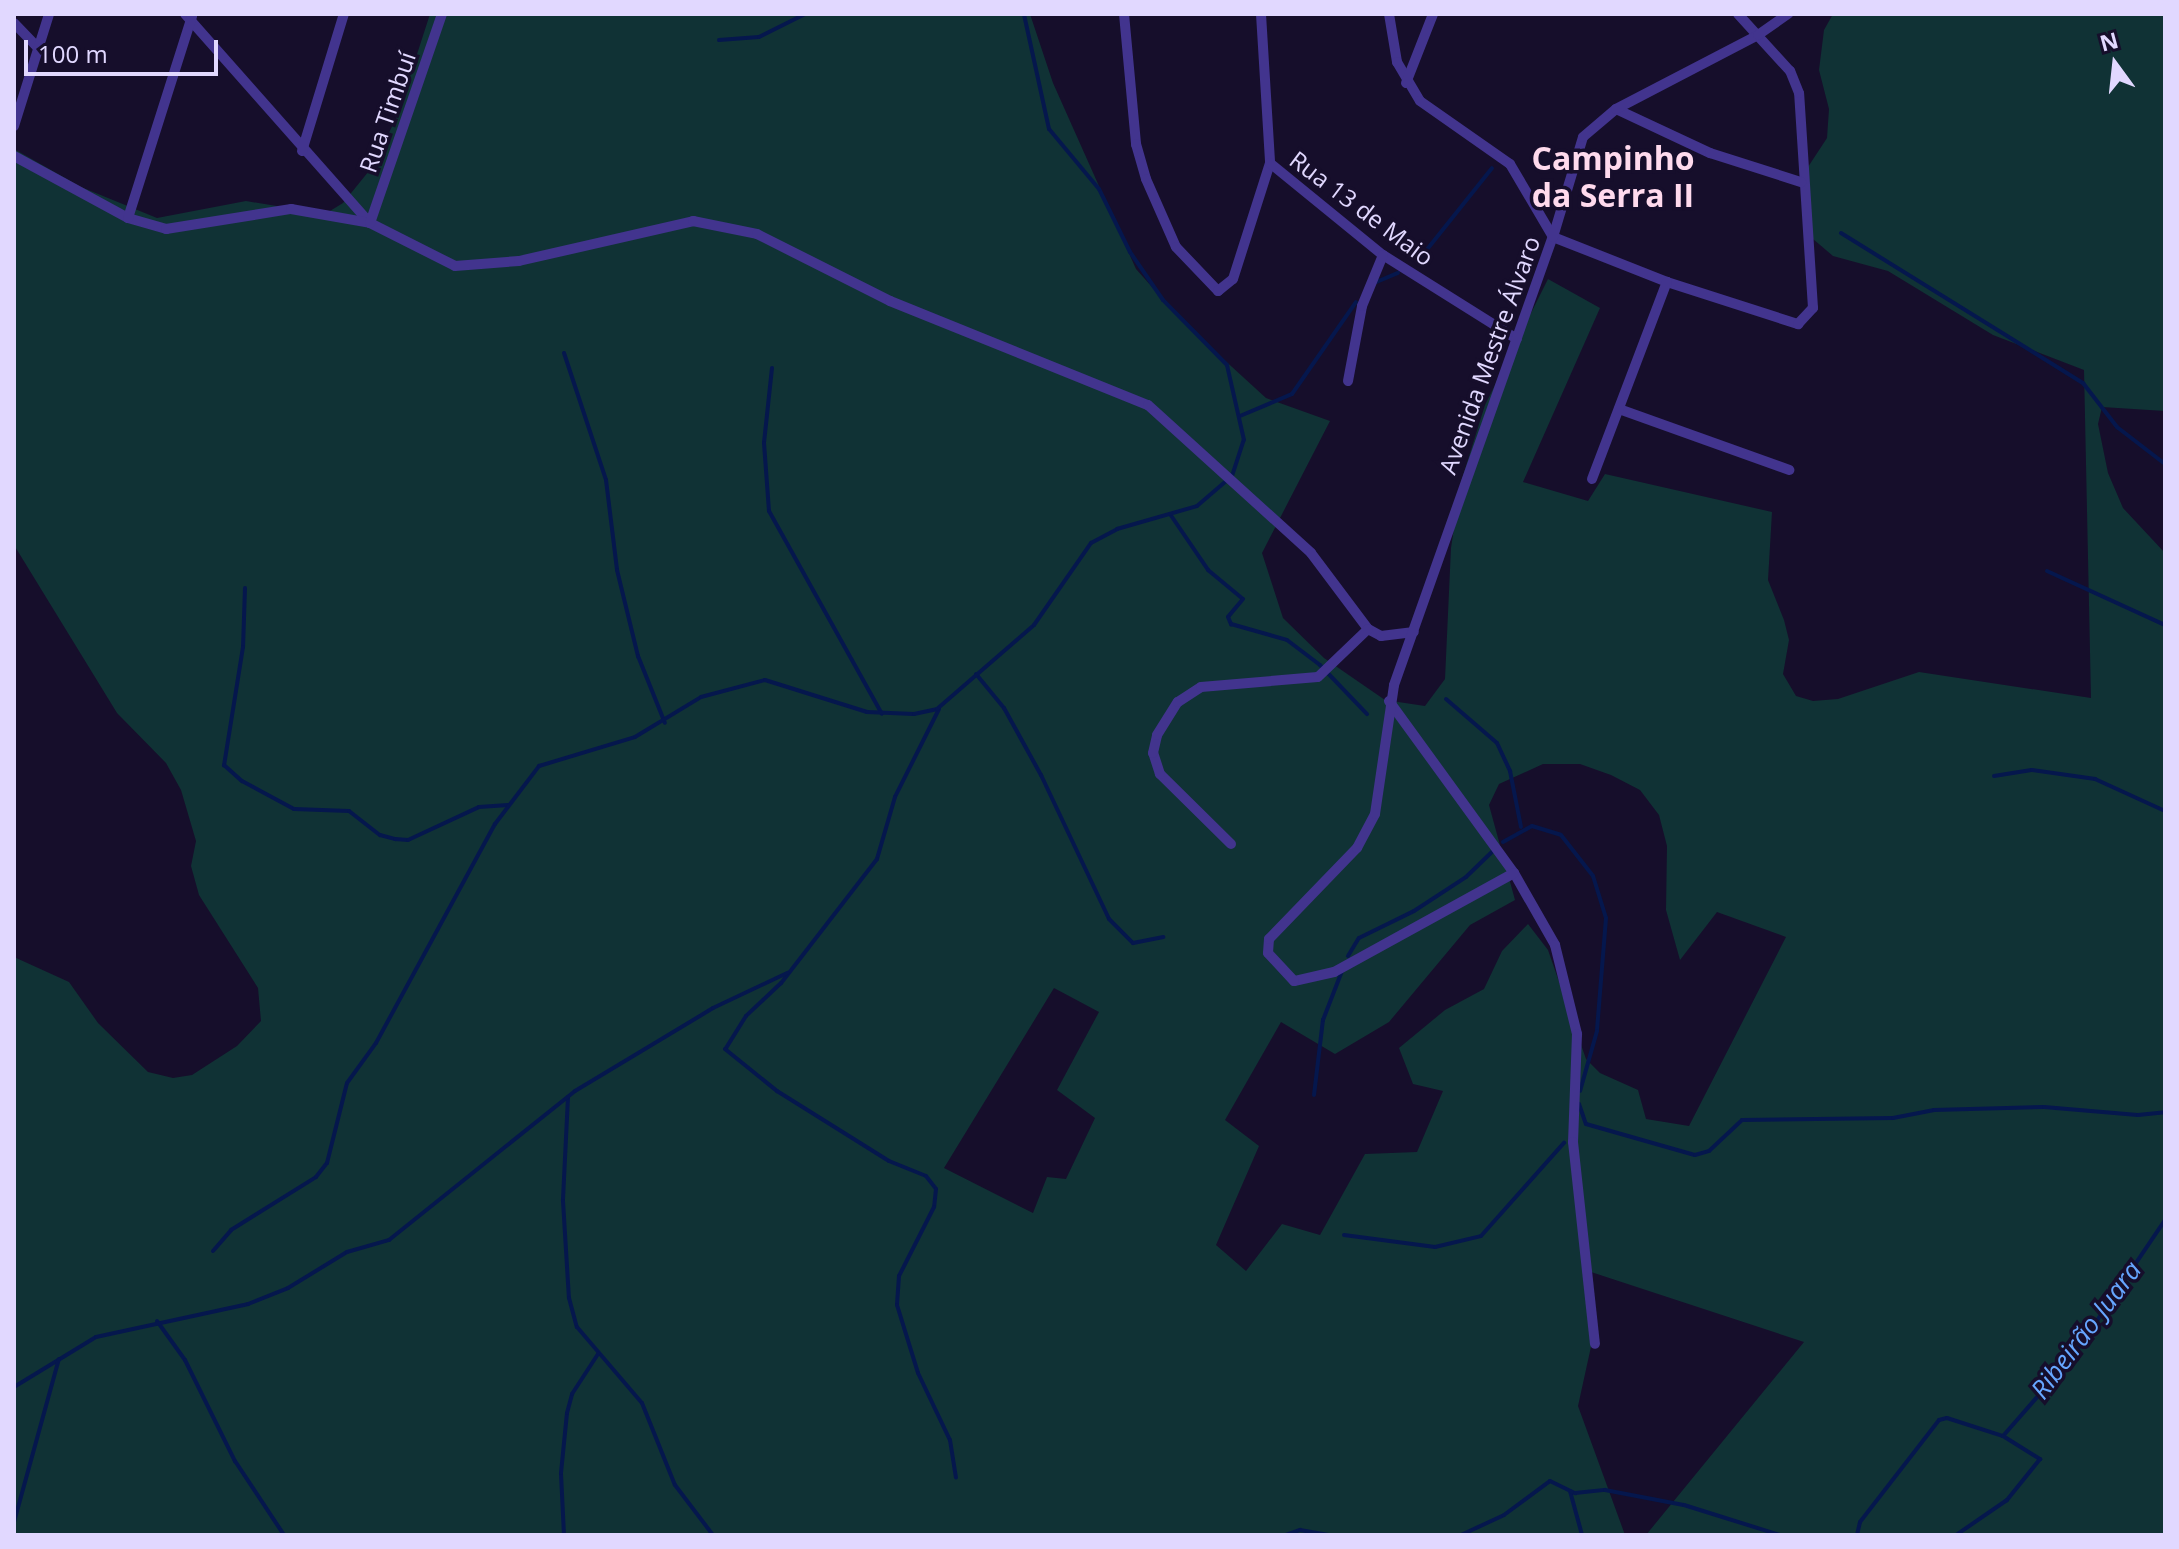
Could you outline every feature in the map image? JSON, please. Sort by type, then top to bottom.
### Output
[{"type":"street","points":[[14,126],[49,14]]},
{"type":"street","points":[[302,151],[344,14]]},
{"type":"street","name":"Rua Timbuí","points":[[370,223],[442,14]]},
{"type":"street","points":[[1124,14],[1136,144],[1146,179],[1176,247],[1218,291],[1233,279],[1270,163]]},
{"type":"street","name":"Rua 13 de Maio","points":[[1261,14],[1270,163],[1383,255],[1517,339]]},
{"type":"street","points":[[1389,14],[1391,42],[1406,83],[1433,113],[1510,164],[1553,237],[1667,282],[1798,324],[1813,308],[1801,182],[1799,93],[1790,71],[1738,14]]},
{"type":"street","points":[[1406,83],[1433,14]]},
{"type":"street","name":"Avenida Mestre Álvaro","points":[[1514,873],[1334,972],[1294,981],[1272,961],[1269,939],[1367,832],[1377,800],[1389,701],[1553,237],[1583,137],[1616,109],[1758,35],[1788,14]]},
{"type":"street","points":[[189,16],[302,151],[370,223]]},
{"type":"street","points":[[128,218],[189,16]]},
{"type":"street","points":[[14,23],[39,49]]},
{"type":"street","points":[[1616,109],[1710,153],[1801,182]]},
{"type":"street","points":[[14,156],[128,218],[166,229],[291,209],[370,223],[455,266],[519,261],[661,226],[724,224],[757,234],[890,301],[1138,399],[1225,480],[1317,559],[1368,629],[1387,636],[1414,632]]},
{"type":"street","points":[[1348,381],[1362,306],[1383,255]]},
{"type":"street","points":[[1592,479],[1667,282]]},
{"type":"street","points":[[1619,409],[1789,470]]},
{"type":"street","points":[[1231,844],[1160,774],[1153,753],[1157,735],[1178,702],[1201,687],[1318,677],[1368,629]]},
{"type":"street","points":[[1389,701],[1514,873],[1555,945],[1575,1020],[1573,1142],[1595,1344]]},
{"type":"green space","points":[[430,14],[1030,14],[1053,83],[1136,269],[1185,324],[1266,398],[1330,421],[1262,553],[1283,618],[1324,658],[1385,700],[1425,706],[1445,679],[1451,548],[1461,482],[1485,405],[1548,279],[1600,308],[1523,482],[1588,501],[1605,474],[1772,512],[1768,580],[1789,640],[1783,674],[1796,696],[1813,701],[1838,699],[1919,672],[2091,698],[2084,370],[1993,335],[1888,271],[1833,256],[1813,239],[1806,170],[1827,138],[1829,109],[1819,70],[1824,30],[1833,14],[2165,14],[2165,411],[2102,407],[2098,424],[2108,473],[2123,508],[2165,553],[2165,1535],[1646,1535],[1804,1342],[1588,1271],[1594,1333],[1578,1406],[1625,1535],[14,1535],[14,957],[69,982],[98,1023],[148,1072],[173,1078],[192,1075],[237,1046],[261,1021],[258,988],[199,895],[191,866],[196,841],[181,790],[166,763],[117,713],[14,545],[14,149],[81,187],[157,218],[246,201],[325,214],[343,203],[373,166],[397,116]],"holes":[[[1543,764],[1580,764],[1611,775],[1640,790],[1659,815],[1667,846],[1666,910],[1680,960],[1717,912],[1786,937],[1689,1126],[1646,1119],[1638,1090],[1600,1073],[1586,1059],[1548,950],[1528,924],[1502,951],[1484,989],[1445,1010],[1399,1048],[1413,1084],[1443,1091],[1417,1152],[1365,1154],[1320,1235],[1282,1224],[1246,1271],[1216,1245],[1259,1146],[1225,1120],[1281,1022],[1335,1054],[1389,1022],[1470,925],[1515,900],[1489,805],[1499,784]],[[1054,988],[1099,1012],[1057,1090],[1095,1118],[1066,1179],[1047,1177],[1033,1213],[944,1168]]]},
{"type":"waterway","points":[[719,40],[759,37],[805,14]]},
{"type":"waterway","points":[[213,1251],[231,1230],[316,1177],[327,1163],[347,1083],[376,1043],[495,824],[539,766],[635,737],[701,697],[765,680],[867,712],[914,714],[937,709],[1034,625],[1091,543],[1117,529],[1197,506],[1232,476],[1244,440],[1227,365],[1163,300],[1130,252],[1099,189],[1049,129],[1024,14]]},
{"type":"waterway","points":[[1417,262],[1492,168]]},
{"type":"waterway","points":[[1841,233],[2083,383],[2117,427],[2165,464]]},
{"type":"waterway","points":[[1374,283],[1398,273]]},
{"type":"waterway","points":[[1240,416],[1292,394],[1356,302]]},
{"type":"waterway","points":[[564,353],[606,480],[617,570],[638,656],[665,723]]},
{"type":"waterway","points":[[772,368],[764,443],[769,511],[882,714]]},
{"type":"waterway","points":[[1170,514],[1208,570],[1243,599],[1228,617],[1231,624],[1287,640],[1320,665],[1367,714]]},
{"type":"waterway","points":[[2047,571],[2165,625]]},
{"type":"waterway","points":[[245,588],[243,647],[224,765],[242,781],[294,809],[349,811],[380,835],[395,839],[408,840],[479,807],[508,805]]},
{"type":"waterway","points":[[976,674],[1004,708],[1041,775],[1109,919],[1133,943],[1163,937]]},
{"type":"waterway","points":[[1446,699],[1497,743],[1510,771],[1521,827]]},
{"type":"waterway","points":[[939,709],[895,797],[877,859],[781,983],[746,1016],[725,1049],[777,1091],[889,1161],[926,1176],[936,1189],[934,1207],[899,1276],[897,1305],[918,1373],[950,1440],[956,1478]]},
{"type":"waterway","points":[[1994,776],[2032,770],[2095,779],[2165,811]]},
{"type":"waterway","points":[[1503,842],[1532,826],[1561,835],[1593,876],[1606,918],[1597,1031],[1580,1091]]},
{"type":"waterway","points":[[1348,956],[1359,938],[1414,911],[1466,877],[1492,852]]},
{"type":"waterway","points":[[1314,1095],[1323,1020],[1342,971]]},
{"type":"waterway","points":[[14,1387],[96,1337],[248,1304],[288,1288],[347,1252],[389,1240],[575,1091],[713,1008],[787,973]]},
{"type":"waterway","points":[[568,1097],[563,1201],[569,1298],[577,1327],[642,1403],[675,1485],[713,1535]]},
{"type":"waterway","points":[[1579,1104],[1586,1124],[1695,1155],[1709,1151],[1742,1120],[1893,1118],[1934,1110],[2044,1107],[2138,1115],[2165,1112]]},
{"type":"waterway","points":[[1344,1235],[1435,1247],[1481,1236],[1564,1143]]},
{"type":"waterway","name":"Ribeirão Juara","points":[[2003,1436],[2073,1356],[2165,1220]]},
{"type":"waterway","points":[[2165,1307],[2165,1340]]},
{"type":"waterway","points":[[157,1321],[185,1360],[235,1461],[284,1535]]},
{"type":"waterway","points":[[564,1535],[561,1473],[567,1413],[572,1394],[598,1354]]},
{"type":"waterway","points":[[14,1522],[59,1359]]},
{"type":"waterway","name":"Ribeirão Juara","points":[[1857,1535],[1860,1522],[1939,1420],[1947,1418],[2003,1436],[2040,1459],[2007,1500],[1956,1535]]},
{"type":"waterway","name":"Ribeirão Juara","points":[[1461,1535],[1504,1515],[1550,1481],[1575,1493],[1605,1490],[1684,1505],[1780,1535]]},
{"type":"waterway","points":[[1570,1491],[1582,1535]]},
{"type":"waterway","points":[[1286,1535],[1300,1530],[1329,1535]]},
{"type":"district","name":"Campinho da Serra II","points":[[1613,178]]}]
